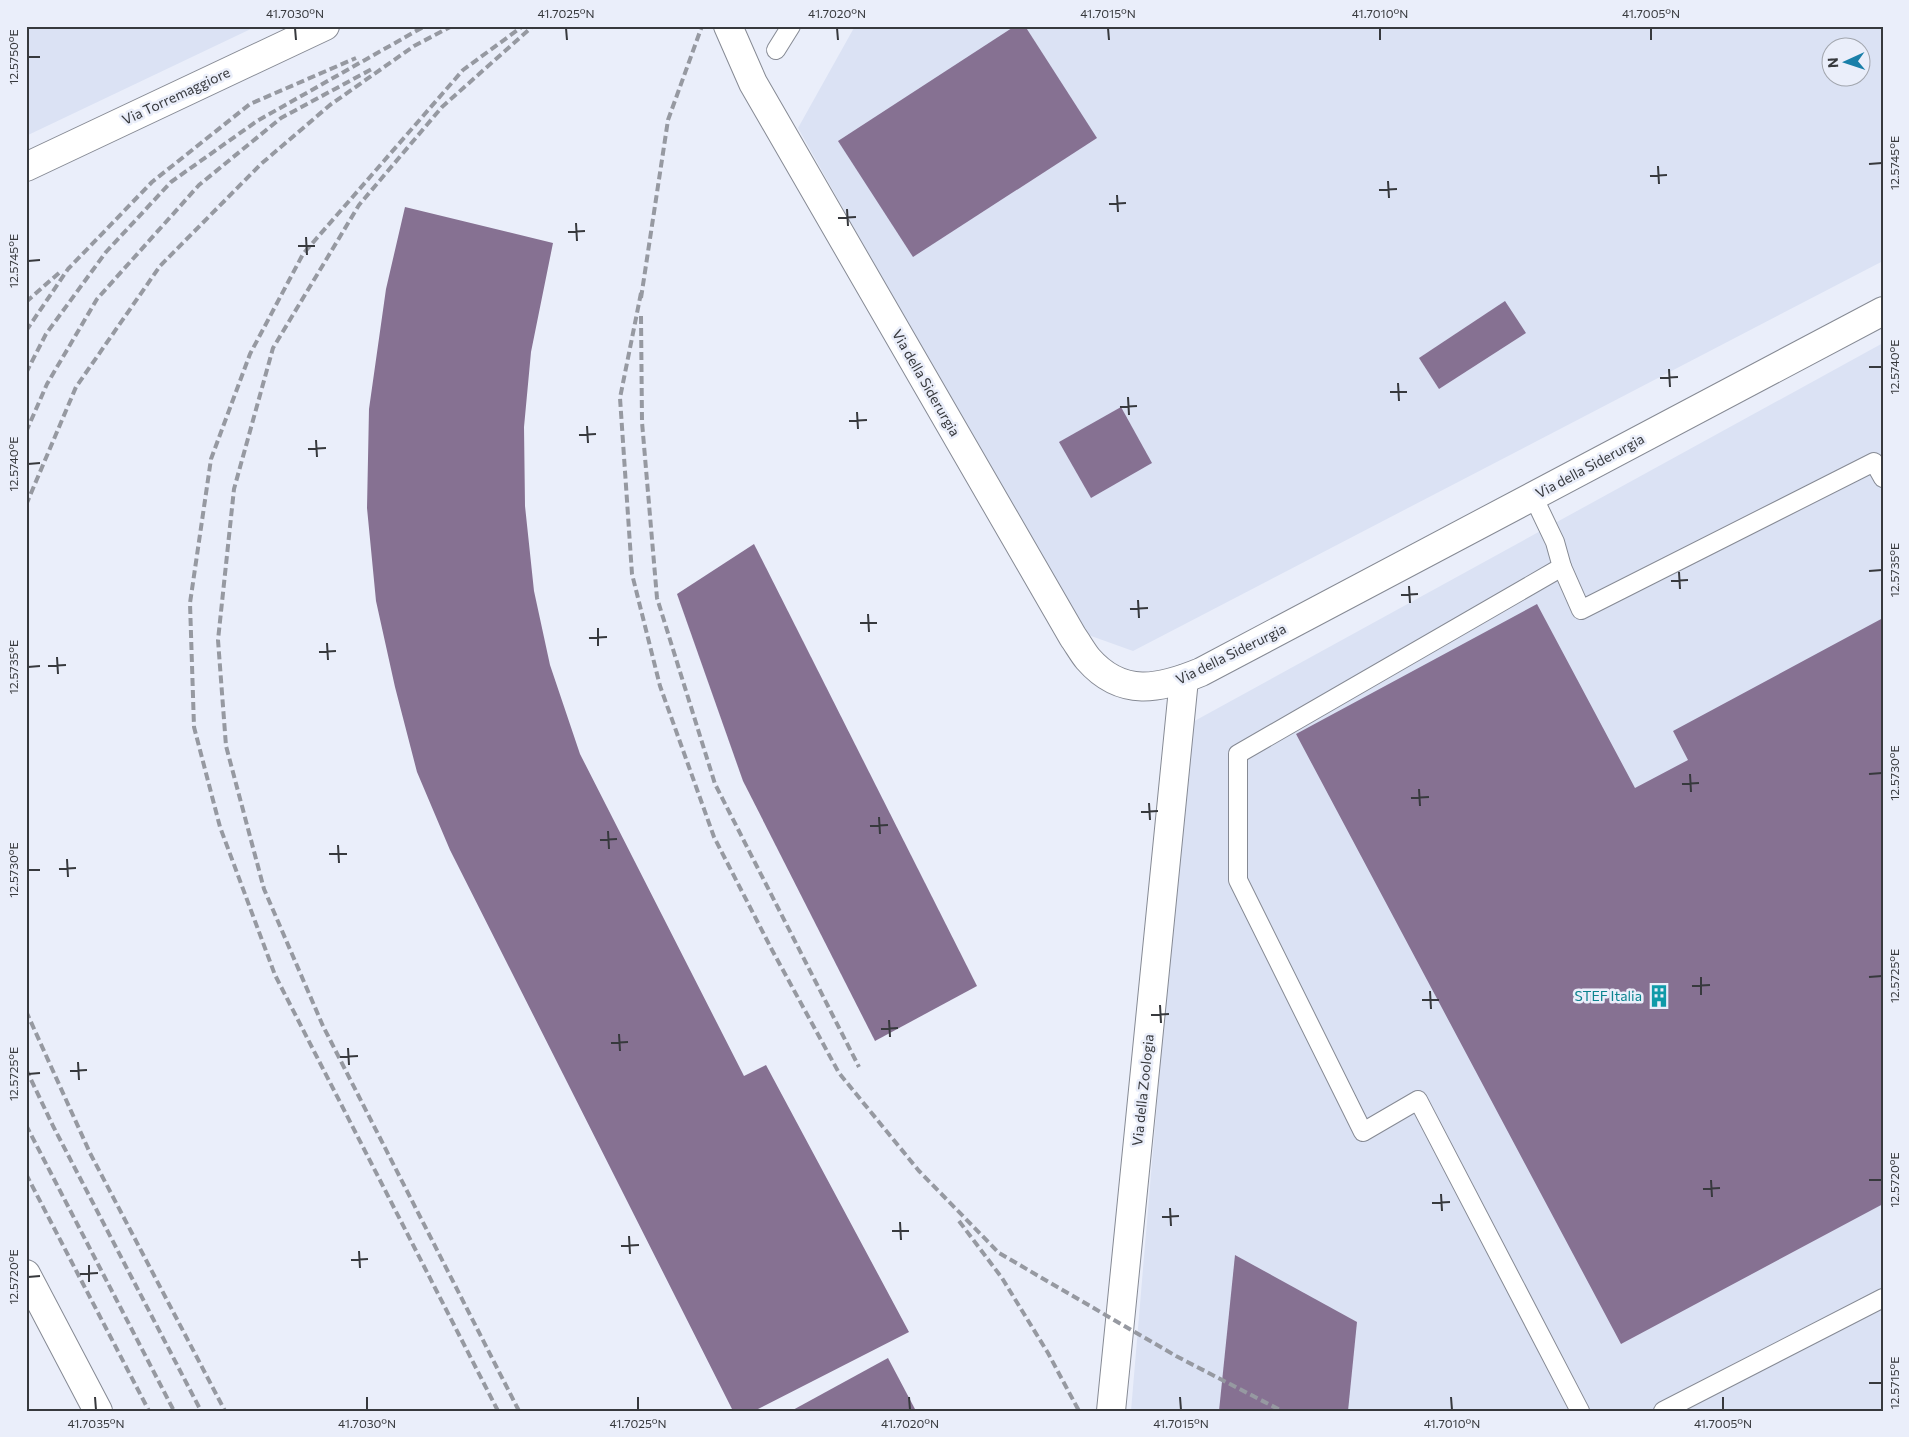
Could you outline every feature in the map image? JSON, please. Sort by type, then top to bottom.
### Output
[{"type":"street","name":"Via Torremaggiore","points":[[26,167],[325,26]]},
{"type":"street","name":"Via della Siderurgia","points":[[728,26],[753,83],[1073,637],[1088,660],[1104,674],[1128,685],[1156,687],[1201,672],[1883,311]]},
{"type":"street","name":"Via della Zoologia","points":[[1111,1411],[1184,679]]},
{"type":"street","points":[[26,1274],[98,1411]]},
{"type":"lane","points":[[776,50],[792,26]]},
{"type":"lane","points":[[1533,496],[1555,542],[1562,567],[1582,610],[1878,459],[1883,478]]},
{"type":"lane","points":[[1562,567],[1238,754],[1238,880],[1363,1132],[1418,1100],[1580,1411]]},
{"type":"lane","points":[[1663,1411],[1883,1298]]},
{"type":"shaded area","points":[[26,26],[257,26],[26,136]]},
{"type":"shaded area","points":[[855,26],[1883,26],[1883,261],[1133,651],[1080,632],[798,128]]},
{"type":"shaded area","points":[[1883,343],[1883,1411],[1131,1411],[1189,724]]},
{"type":"building","points":[[1015,26],[1025,26],[1097,138],[913,257],[838,141]]},
{"type":"building","points":[[405,207],[553,243],[531,352],[524,427],[525,506],[534,591],[550,665],[580,754],[744,1076],[766,1065],[909,1332],[754,1411],[733,1411],[450,850],[417,772],[395,687],[376,601],[367,508],[369,409],[386,289]]},
{"type":"building","points":[[1505,301],[1526,333],[1439,389],[1419,358]]},
{"type":"building","points":[[1121,407],[1152,463],[1091,498],[1059,442]]},
{"type":"building","points":[[754,544],[977,986],[875,1041],[743,781],[677,594]]},
{"type":"building","name":"STEF Italia","points":[[1537,604],[1635,788],[1688,760],[1673,731],[1883,618],[1883,1204],[1621,1344],[1296,734]]},
{"type":"building","points":[[1235,1255],[1357,1322],[1348,1411],[1219,1411]]},
{"type":"building","points":[[888,1358],[916,1411],[791,1411]]},
{"type":"railway","points":[[26,373],[46,334],[106,252],[171,182],[257,121],[425,26]]},
{"type":"railway","points":[[26,505],[76,387],[160,266],[261,164],[330,105],[414,46],[452,26]]},
{"type":"railway","points":[[498,1411],[275,975],[220,827],[194,727],[190,603],[211,459],[250,354],[303,254],[463,70],[523,26]]},
{"type":"railway","points":[[519,1411],[323,1026],[264,889],[226,746],[218,640],[234,489],[273,348],[359,205],[442,107],[533,26]]},
{"type":"railway","points":[[641,298],[668,120],[702,26]]},
{"type":"railway","points":[[26,331],[68,269],[152,182],[250,104],[356,58]]},
{"type":"railway","points":[[26,432],[47,384],[97,299],[199,185],[281,118],[372,69]]},
{"type":"railway","points":[[26,302],[60,272]]},
{"type":"railway","points":[[641,293],[620,398],[632,574],[660,686],[714,837],[772,950],[839,1073],[919,1171],[999,1253],[1176,1356],[1282,1411]]},
{"type":"railway","points":[[641,316],[642,422],[657,598],[715,784],[859,1067]]},
{"type":"railway","points":[[26,1011],[90,1153],[225,1411]]},
{"type":"railway","points":[[26,1069],[53,1126],[201,1411]]},
{"type":"railway","points":[[26,1125],[174,1411]]},
{"type":"railway","points":[[26,1174],[149,1411]]},
{"type":"railway","points":[[959,1221],[1002,1278],[1048,1353],[1079,1411]]},
{"type":"place","name":"STEF Italia","points":[[1659,996]]}]
